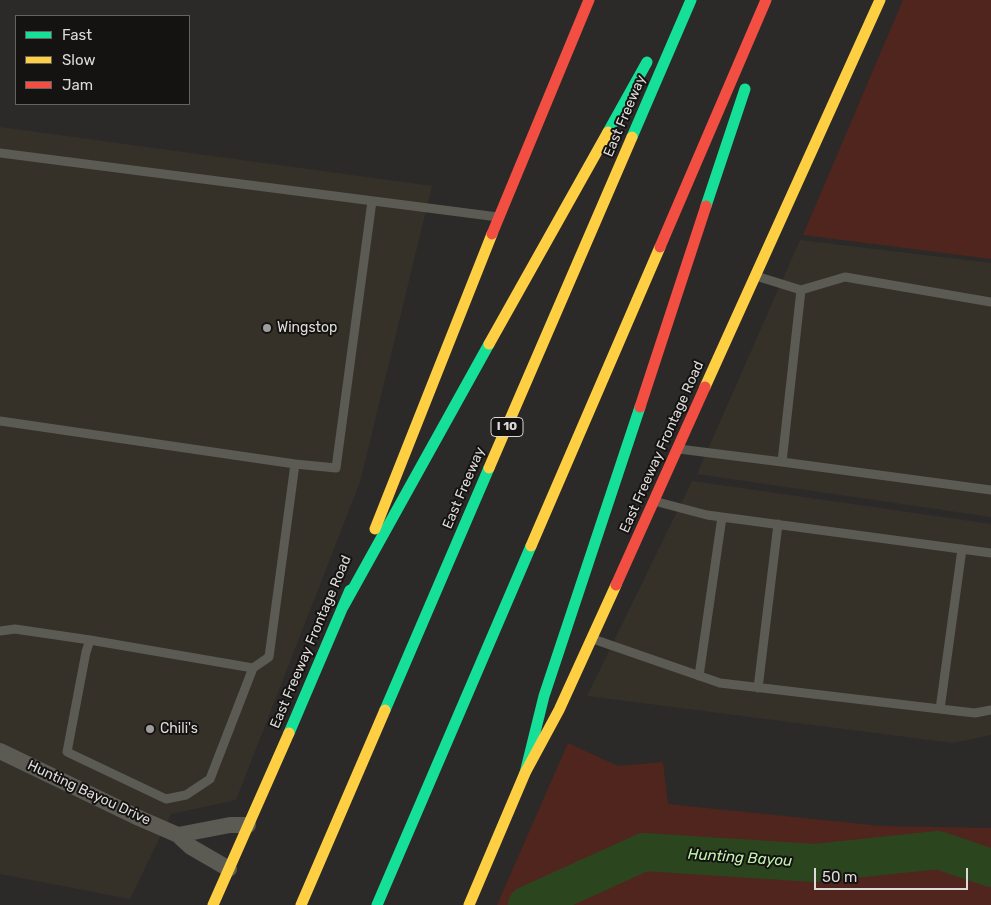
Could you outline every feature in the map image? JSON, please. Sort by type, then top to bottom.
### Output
[{"type":"main road","name":"East Freeway Frontage Road","points":[[215,902],[343,607],[499,217],[589,0]]},
{"type":"main road","points":[[668,26],[682,0]]},
{"type":"main road","name":"East Freeway","points":[[300,905],[691,0]]},
{"type":"main road","points":[[377,905],[766,0]]},
{"type":"main road","points":[[762,38],[774,0]]},
{"type":"main road","name":"East Freeway Frontage Road","points":[[469,905],[525,772],[559,710],[880,0]]},
{"type":"main road","points":[[343,607],[653,52]]},
{"type":"main road","points":[[525,772],[544,696],[750,75]]},
{"type":"street","name":"Hunting Bayou Drive","points":[[1,755],[138,818],[178,834],[190,847],[229,869]]},
{"type":"street","points":[[178,834],[230,825],[248,825]]},
{"type":"lane","points":[[0,153],[499,217]]},
{"type":"lane","points":[[0,421],[295,464],[336,468],[372,201]]},
{"type":"lane","points":[[755,276],[802,290],[845,277],[991,302]]},
{"type":"lane","points":[[782,462],[802,290]]},
{"type":"lane","points":[[678,449],[991,490]]},
{"type":"lane","points":[[90,640],[86,652],[67,752],[166,799],[186,795],[210,779],[253,668],[269,657],[295,464]]},
{"type":"lane","points":[[654,501],[694,512],[722,517],[991,553]]},
{"type":"lane","points":[[699,676],[722,517]]},
{"type":"lane","points":[[758,688],[778,524]]},
{"type":"lane","points":[[940,709],[962,549]]},
{"type":"lane","points":[[0,631],[15,629],[253,668]]},
{"type":"lane","points":[[592,638],[720,683],[975,713],[991,710]]},
{"type":"shaded area","points":[[903,0],[991,0],[991,259],[803,235]]},
{"type":"shaded area","points":[[0,127],[432,186],[360,482],[236,800],[171,814],[130,899],[0,874]]},
{"type":"shaded area","points":[[800,240],[991,263],[991,517],[697,474]]},
{"type":"shaded area","points":[[692,481],[991,524],[991,735],[953,743],[587,696]]},
{"type":"shaded area","points":[[568,743],[618,766],[663,762],[668,804],[881,826],[991,828],[991,905],[497,905]]},
{"type":"waterway","name":"Hunting Bayou","points":[[527,905],[644,852],[815,863],[938,850],[991,868]]},
{"type":"traffic: fast","points":[[632,137],[691,0]]},
{"type":"traffic: fast","points":[[608,132],[647,62]]},
{"type":"traffic: fast","points":[[706,206],[745,89]]},
{"type":"traffic: fast","points":[[343,607],[489,344]]},
{"type":"traffic: fast","points":[[525,773],[544,696],[640,407]]},
{"type":"traffic: fast","points":[[385,710],[489,468]]},
{"type":"traffic: fast","points":[[377,905],[531,546]]},
{"type":"traffic: fast","points":[[289,733],[350,590]]},
{"type":"traffic: slow","points":[[705,387],[880,0]]},
{"type":"traffic: slow","points":[[489,344],[608,132]]},
{"type":"traffic: slow","points":[[489,468],[632,137]]},
{"type":"traffic: slow","points":[[375,529],[492,234]]},
{"type":"traffic: slow","points":[[531,546],[660,247]]},
{"type":"traffic: slow","points":[[469,905],[525,773],[559,710],[616,585]]},
{"type":"traffic: slow","points":[[301,905],[385,710]]},
{"type":"traffic: slow","points":[[213,905],[289,733]]},
{"type":"traffic: jam","points":[[492,234],[589,0]]},
{"type":"traffic: jam","points":[[660,247],[766,0]]},
{"type":"traffic: jam","points":[[640,407],[706,206]]},
{"type":"traffic: jam","points":[[616,585],[705,387]]},
{"type":"place","name":"Wingstop","points":[[267,328]]},
{"type":"place","name":"Chili's","points":[[150,729]]}]
